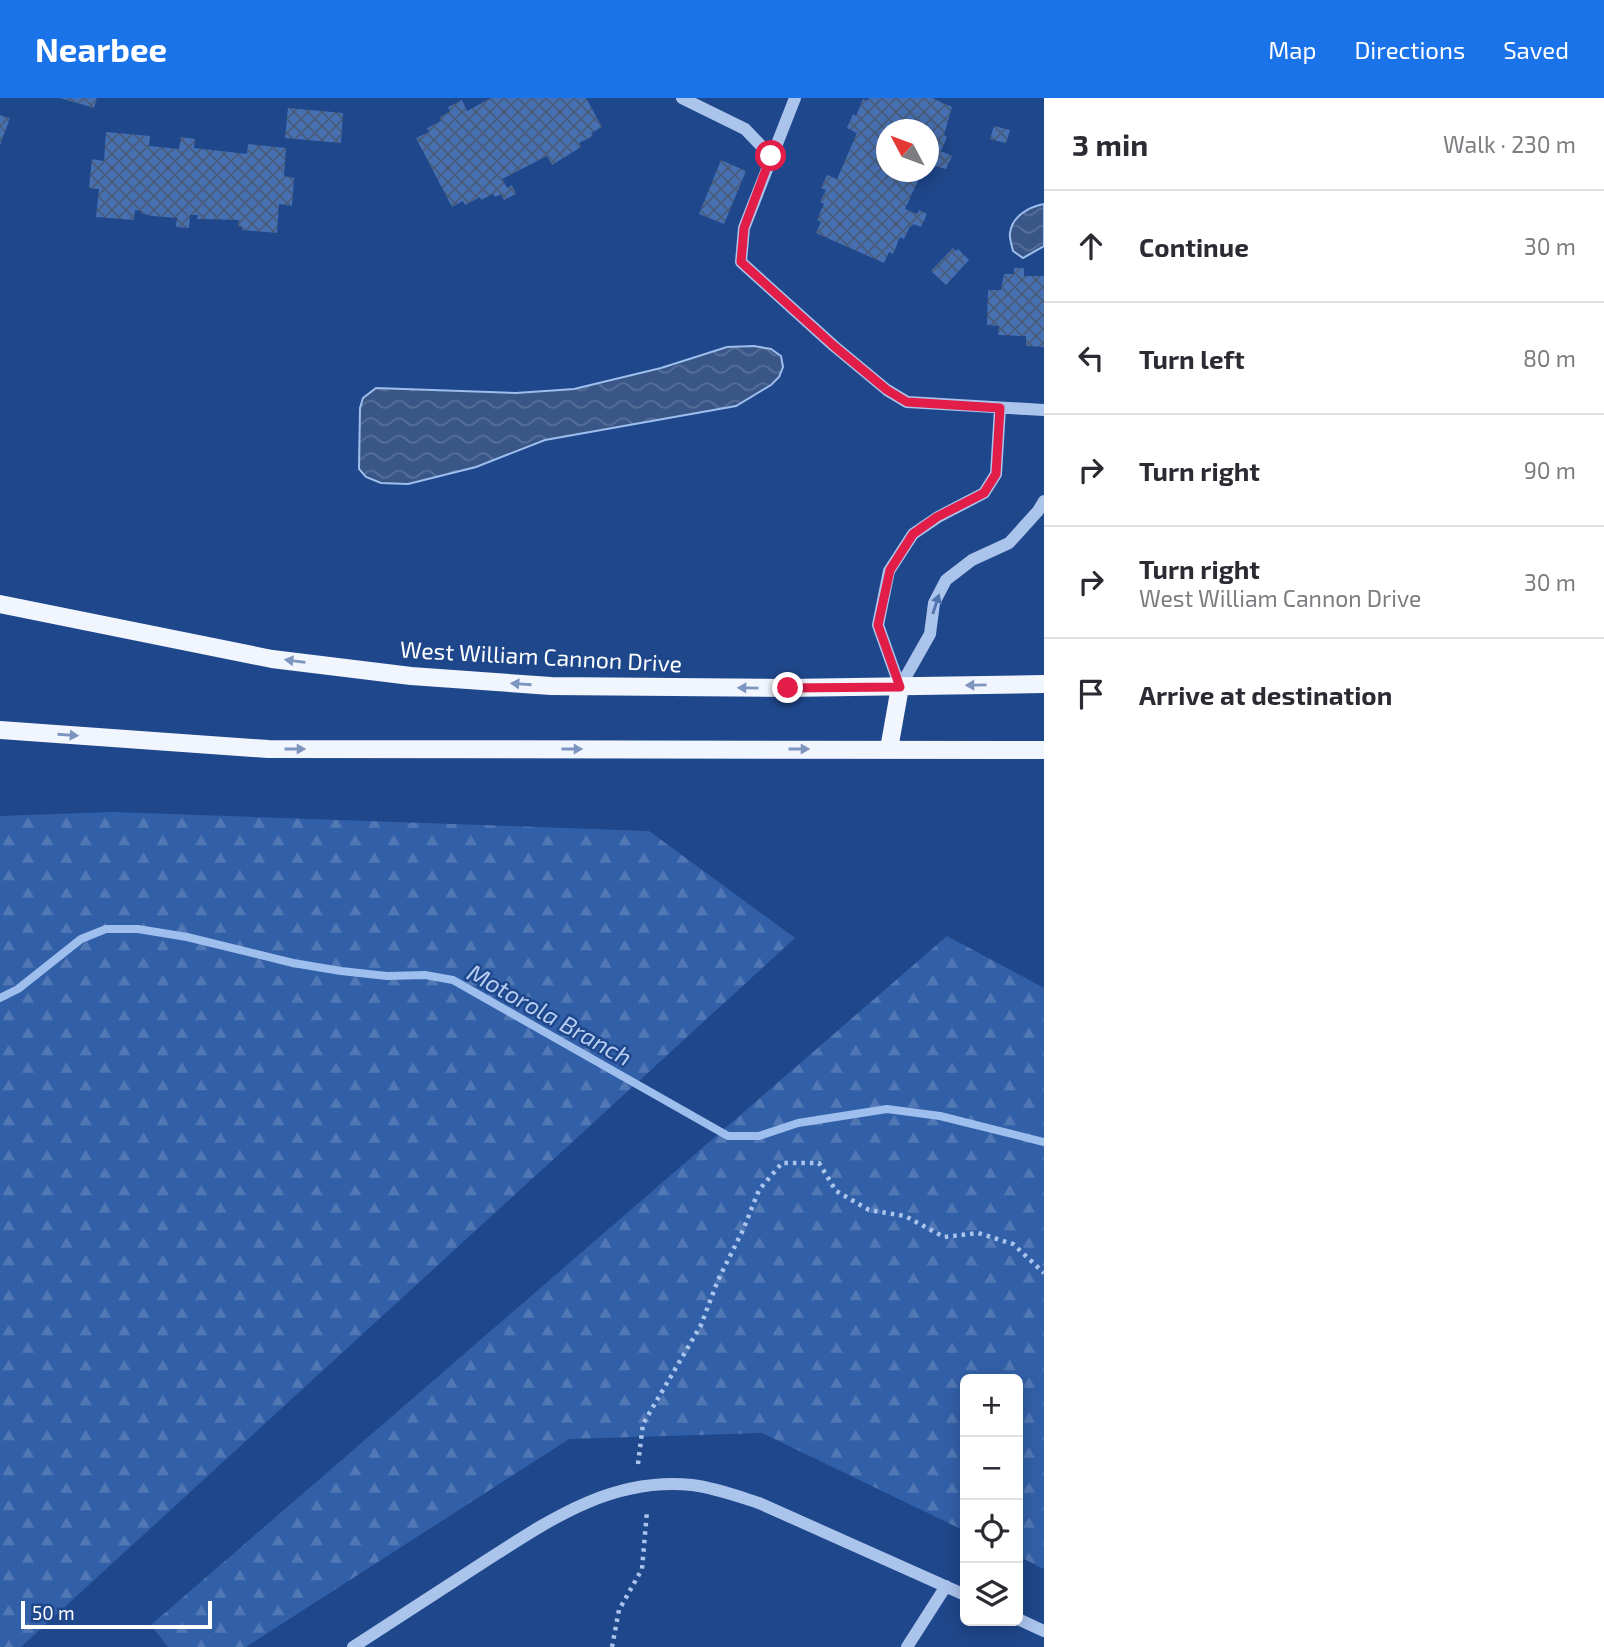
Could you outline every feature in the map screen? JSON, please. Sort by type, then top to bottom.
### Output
[{"type":"main road","name":"West William Cannon Drive","points":[[0,604],[272,659],[411,676],[551,686],[900,687],[1044,684]]},
{"type":"main road","points":[[889,749],[900,687]]},
{"type":"main road","points":[[0,730],[268,749],[1044,750]]},
{"type":"street","points":[[682,98],[746,129],[771,156]]},
{"type":"street","points":[[795,98],[744,228],[741,262],[834,346],[887,390],[907,402],[1044,410]]},
{"type":"street","points":[[900,687],[878,625],[890,570],[913,534],[937,517],[984,493],[996,474],[1000,408]]},
{"type":"street","points":[[900,687],[930,634],[934,603],[946,580],[972,560],[1009,543],[1044,501]]},
{"type":"street","points":[[353,1647],[577,1505],[607,1494],[654,1486],[693,1485],[724,1491],[759,1503],[960,1593]]},
{"type":"street","points":[[907,1647],[946,1586]]},
{"type":"street","points":[[1023,1621],[1044,1631]]},
{"type":"path","points":[[638,1464],[643,1424],[701,1325],[718,1280],[759,1190],[782,1163],[819,1163],[836,1191],[869,1210],[905,1216],[944,1237],[978,1233],[1013,1244],[1044,1273]]},
{"type":"path","points":[[612,1647],[619,1610],[642,1569],[647,1511]]},
{"type":"green space","points":[[113,812],[649,831],[795,938],[21,1647],[0,1647],[0,816]]},
{"type":"green space","points":[[947,936],[1044,988],[1044,1569],[1023,1558],[1023,1374],[960,1374],[960,1529],[762,1433],[569,1439],[246,1647],[168,1647],[151,1625]]},
{"type":"water","points":[[1044,204],[1044,246],[1023,258],[1013,251],[1011,227],[1022,213]]},
{"type":"water","points":[[754,346],[771,349],[781,356],[783,367],[779,377],[771,385],[736,406],[545,440],[476,467],[408,484],[381,483],[366,477],[359,469],[360,408],[363,398],[376,388],[516,393],[574,389],[661,368],[727,347]]},
{"type":"building","points":[[60,98],[97,98],[94,108]]},
{"type":"building","points":[[491,98],[586,98],[602,127],[591,133],[593,136],[579,143],[581,147],[552,165],[547,156],[502,179],[507,188],[512,185],[516,194],[504,200],[501,194],[495,197],[493,194],[465,205],[463,201],[452,207],[416,138],[429,132],[427,128],[441,121],[439,118],[450,111],[448,107],[462,100],[467,111]]},
{"type":"building","points":[[869,98],[932,98],[952,107],[944,135],[947,137],[941,151],[952,156],[946,169],[939,167],[939,119],[876,119],[876,182],[917,182],[905,209],[917,214],[919,210],[927,214],[921,227],[913,224],[904,239],[900,237],[893,254],[889,252],[884,263],[816,233],[821,222],[817,220],[824,204],[820,202],[826,190],[821,188],[827,175],[837,179],[857,133],[847,128],[863,99],[867,101]]},
{"type":"building","points":[[288,108],[343,113],[341,143],[285,138]]},
{"type":"building","points":[[0,115],[10,118],[0,145]]},
{"type":"building","points":[[994,126],[1010,130],[1006,143],[990,139]]},
{"type":"building","points":[[106,132],[150,136],[149,146],[179,149],[181,137],[195,139],[194,148],[247,154],[248,144],[286,148],[284,176],[294,178],[292,206],[279,204],[277,233],[242,230],[242,227],[238,226],[239,220],[197,219],[198,215],[190,215],[189,228],[176,227],[177,218],[152,216],[135,210],[134,220],[96,217],[99,189],[89,188],[92,159],[104,161]]},
{"type":"building","points":[[721,160],[746,171],[724,224],[699,214]]},
{"type":"building","points":[[953,248],[956,251],[958,249],[969,260],[946,285],[931,271]]},
{"type":"building","points":[[1014,268],[1024,268],[1024,276],[1044,276],[1044,347],[1026,346],[1026,336],[998,335],[999,326],[987,325],[988,290],[1001,290],[1004,274],[1014,274]]},
{"type":"waterway","name":"Motorola Branch","points":[[0,998],[18,989],[81,939],[106,929],[138,929],[341,971],[387,976],[425,975],[453,980],[728,1136],[759,1136],[798,1123],[887,1109],[940,1116],[1044,1142]]},
{"type":"route","points":[[771,156],[744,228],[741,262],[834,346],[887,390],[907,402],[1000,408],[996,474],[984,493],[937,517],[913,534],[890,570],[878,625],[900,687],[788,688]]}]
